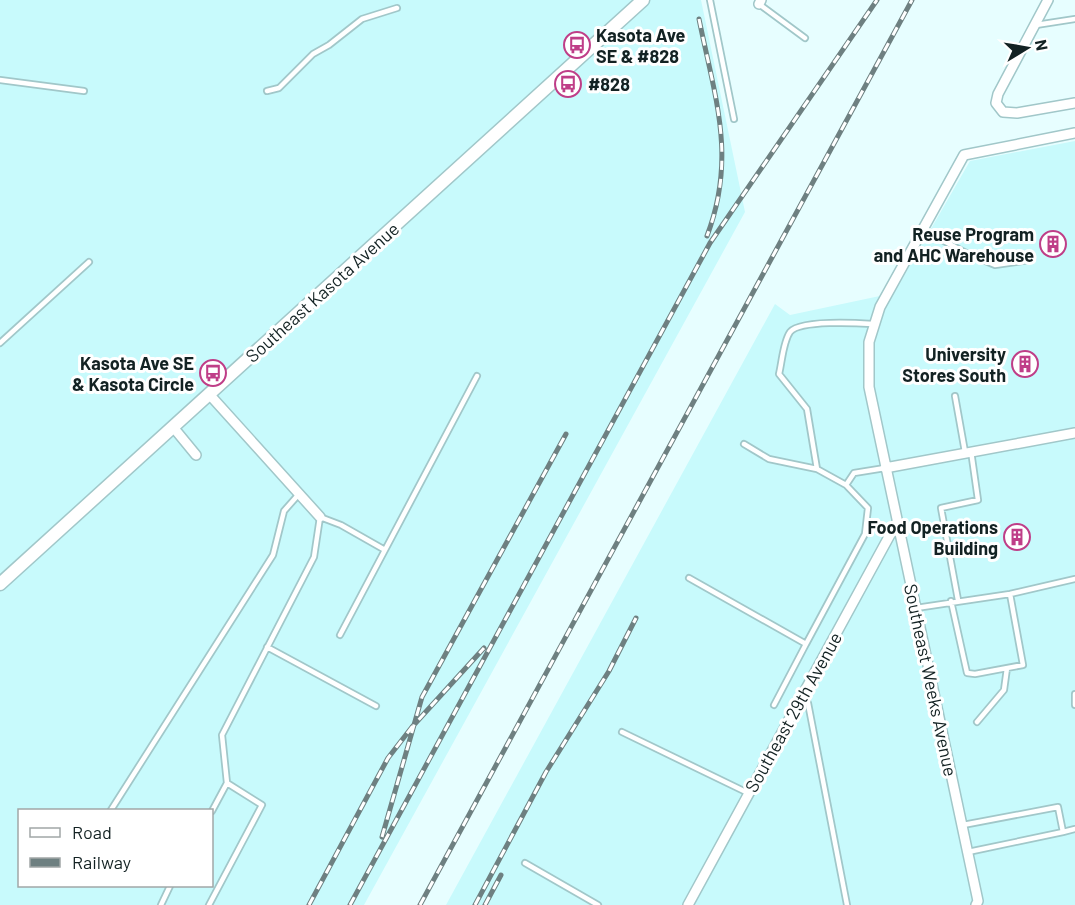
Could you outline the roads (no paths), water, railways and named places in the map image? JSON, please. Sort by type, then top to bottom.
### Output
[{"type":"street","name":"Southeast Kasota Avenue","points":[[0,584],[643,0]]},
{"type":"street","points":[[1048,0],[998,94],[996,103],[1003,112],[1017,113],[1075,103]]},
{"type":"street","name":"Southeast Weeks Avenue","points":[[976,905],[978,901],[963,825],[885,468],[867,357],[873,324],[883,299],[964,155],[1075,133]]},
{"type":"street","points":[[209,394],[320,518]]},
{"type":"street","points":[[173,427],[196,455]]},
{"type":"street","points":[[885,468],[1075,433]]},
{"type":"street","name":"Southeast 29th Avenue","points":[[689,904],[799,698],[897,522]]},
{"type":"lane","points":[[710,0],[735,119]]},
{"type":"lane","points":[[760,2],[806,38]]},
{"type":"lane","points":[[267,91],[279,88],[313,54],[330,45],[362,19],[397,8]]},
{"type":"lane","points":[[1034,26],[1075,19]]},
{"type":"lane","points":[[0,80],[84,90]]},
{"type":"lane","points":[[922,228],[964,252],[995,265],[1029,260]]},
{"type":"lane","points":[[0,343],[89,262]]},
{"type":"lane","points":[[817,469],[807,409],[779,374],[788,334],[794,328],[819,322],[828,325],[846,322],[873,324]]},
{"type":"lane","points":[[340,635],[477,376]]},
{"type":"lane","points":[[955,396],[978,500],[941,508],[958,600]]},
{"type":"lane","points":[[744,444],[769,459],[817,469],[846,485],[868,508],[865,534],[774,705]]},
{"type":"lane","points":[[846,485],[854,473],[885,468]]},
{"type":"lane","points":[[112,809],[273,555],[284,511],[299,495]]},
{"type":"lane","points":[[213,809],[227,783],[222,735],[314,557],[320,518],[341,525],[385,550]]},
{"type":"lane","points":[[689,578],[806,644]]},
{"type":"lane","points":[[916,608],[1010,594],[1075,579]]},
{"type":"lane","points":[[951,601],[967,673],[975,674],[1023,665],[1010,594]]},
{"type":"lane","points":[[267,646],[376,706]]},
{"type":"lane","points":[[977,722],[1004,690],[1007,668]]},
{"type":"lane","points":[[1075,694],[1075,705]]},
{"type":"lane","points":[[799,698],[808,703],[847,905]]},
{"type":"lane","points":[[622,732],[748,793]]},
{"type":"lane","points":[[209,905],[262,805],[227,783]]},
{"type":"lane","points":[[963,825],[1058,807],[1063,832]]},
{"type":"lane","points":[[968,852],[1075,829]]},
{"type":"lane","points":[[525,863],[598,905]]},
{"type":"lane","points":[[161,905],[169,887]]},
{"type":"railway","points":[[350,905],[710,243],[877,0]]},
{"type":"railway","points":[[420,905],[912,0]]},
{"type":"railway","points":[[699,19],[716,102],[722,153],[721,180],[707,236]]},
{"type":"railway","points":[[382,837],[422,697],[566,434]]},
{"type":"railway","points":[[475,905],[546,772],[609,671],[636,618]]},
{"type":"railway","points":[[309,905],[388,758],[412,727],[484,648]]},
{"type":"railway","points":[[485,905],[501,875]]},
{"type":"place","name":"Kasota Ave SE & #828","points":[[577,45]]},
{"type":"place","name":"#828","points":[[568,84]]},
{"type":"place","name":"Reuse Program and AHC Warehouse","points":[[1053,244]]},
{"type":"place","name":"University Stores South","points":[[1025,364]]},
{"type":"place","name":"Kasota Ave SE & Kasota Circle","points":[[213,373]]},
{"type":"place","name":"Food Operations Building","points":[[1017,537]]}]
